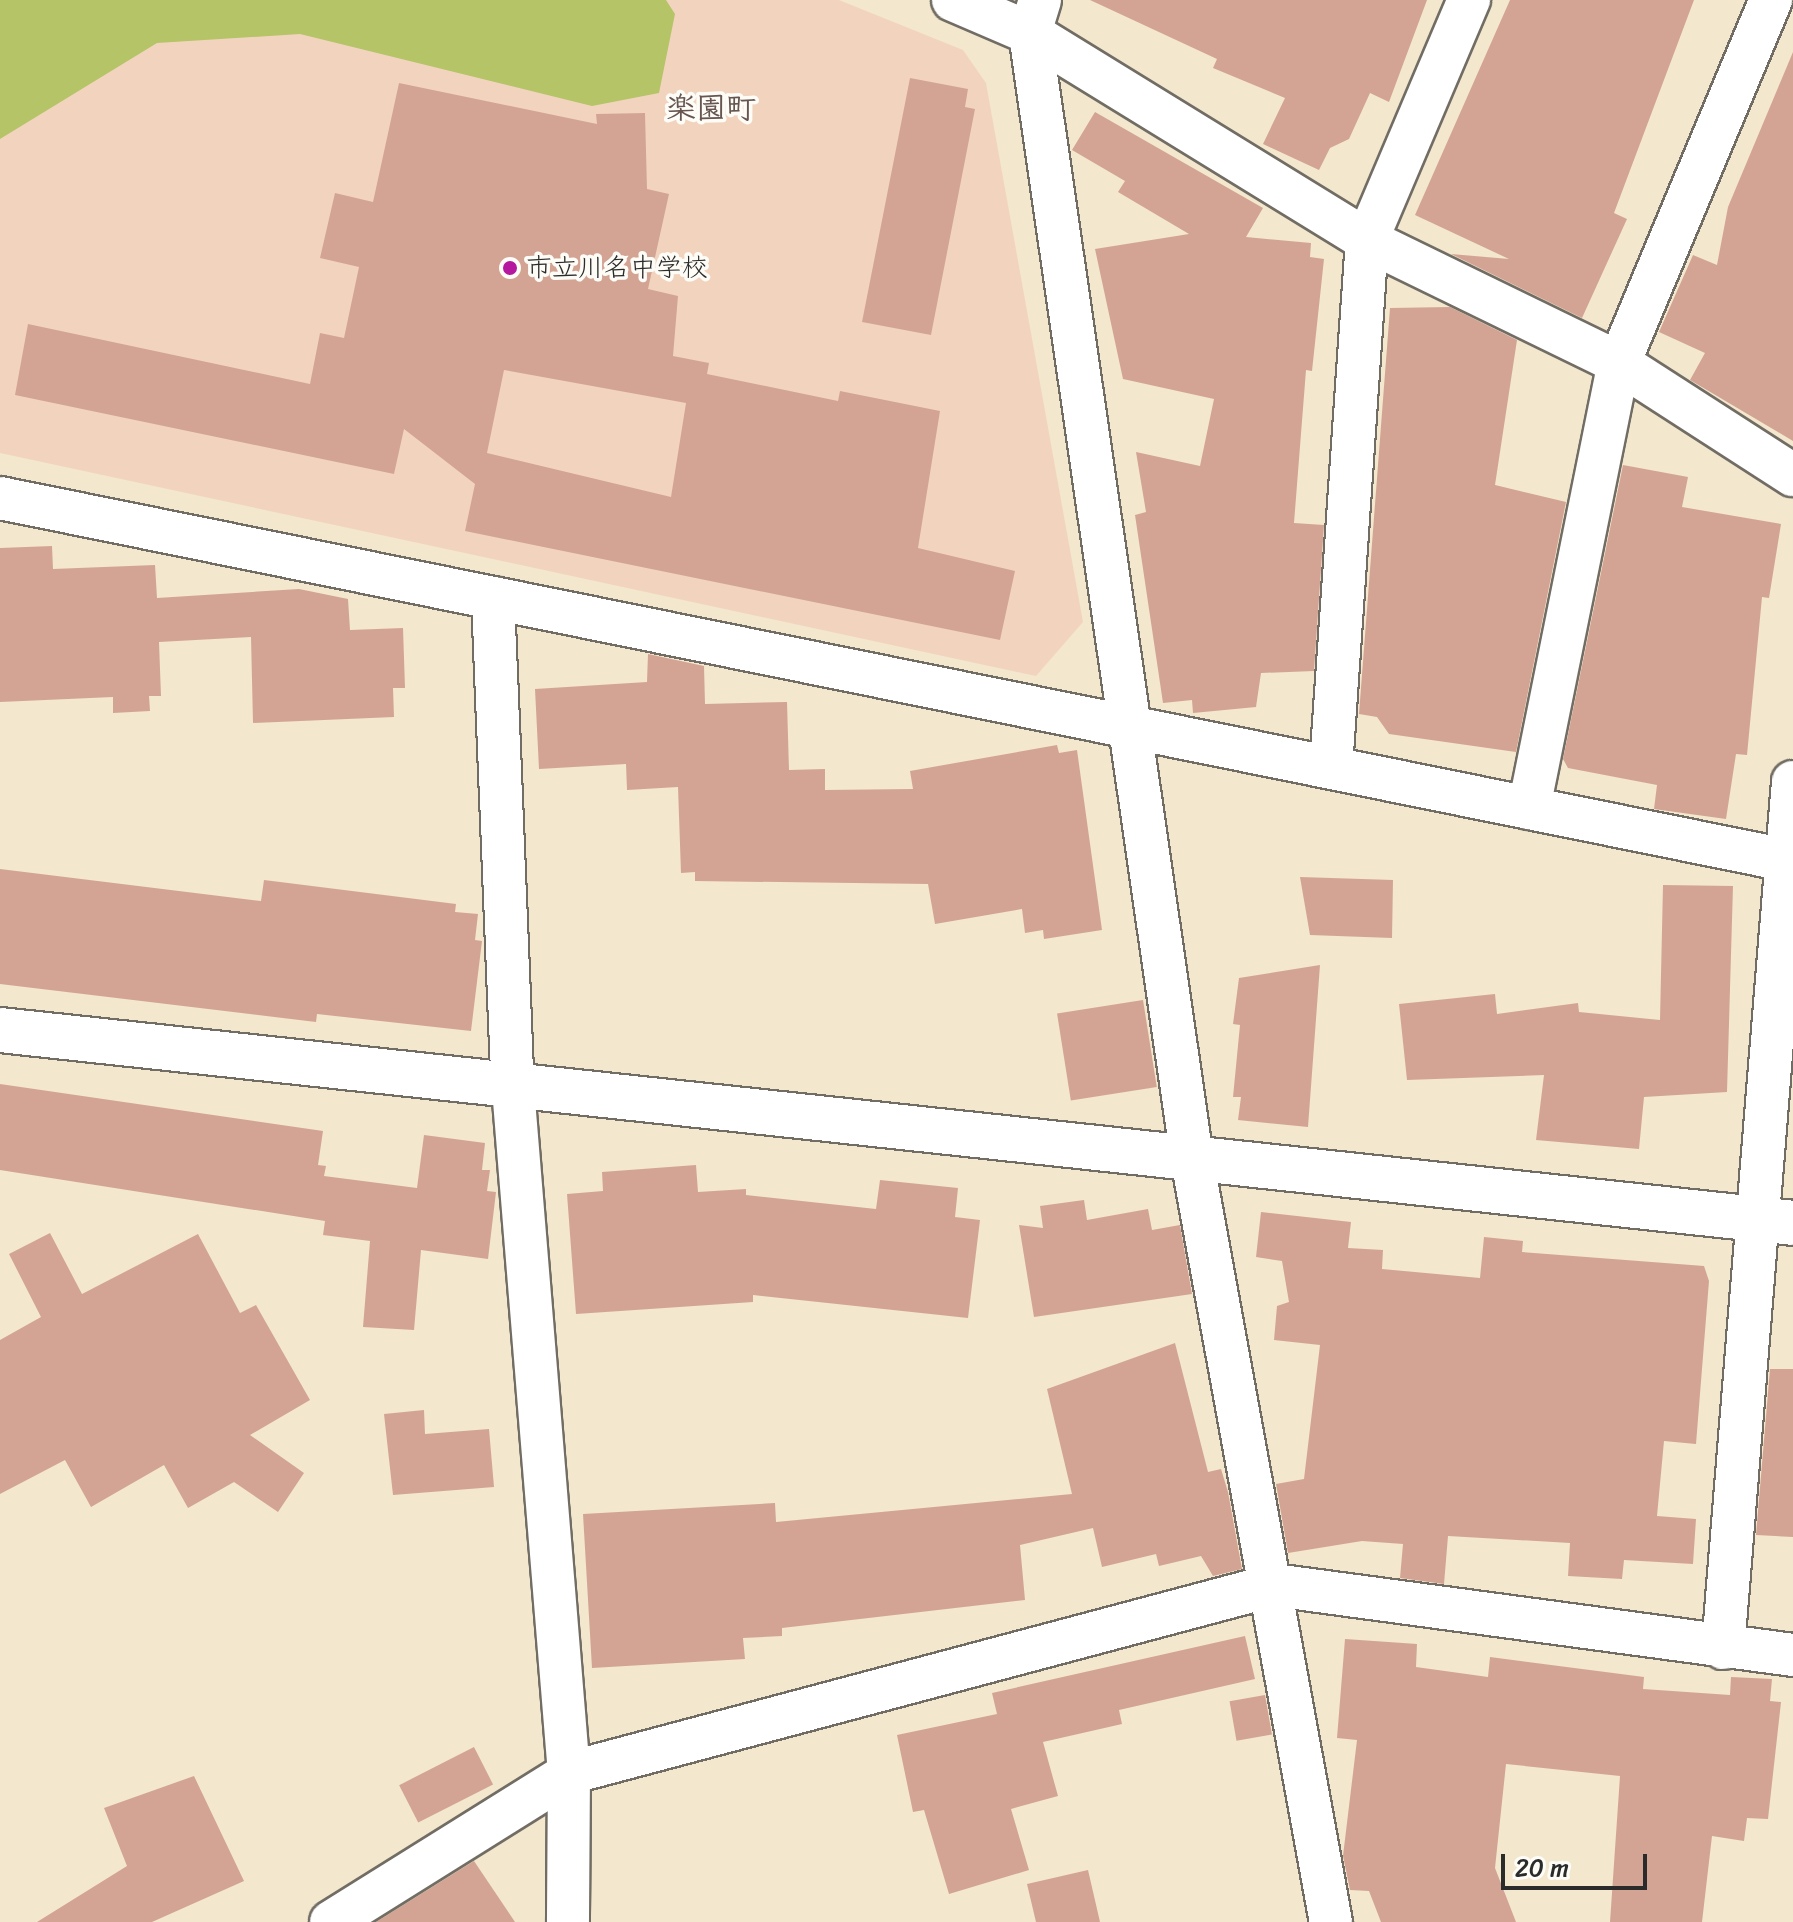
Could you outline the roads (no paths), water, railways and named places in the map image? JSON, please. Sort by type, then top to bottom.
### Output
[{"type":"street","points":[[953,0],[1035,17],[1367,240],[1619,363],[1793,475]]},
{"type":"street","points":[[1331,767],[1367,240],[1469,0]]},
{"type":"street","points":[[1529,808],[1619,363],[1771,0]]},
{"type":"street","points":[[1035,17],[1130,729],[1192,1159],[1274,1585],[1331,1922]]},
{"type":"street","points":[[0,498],[1785,860]]},
{"type":"street","points":[[493,598],[513,1088],[569,1773],[568,1922]]},
{"type":"street","points":[[1723,1648],[1776,1222],[1785,860],[1793,782]]},
{"type":"street","points":[[0,1030],[513,1088],[1776,1222]]},
{"type":"street","points":[[331,1922],[569,1773],[1274,1585],[1723,1648],[1793,1655]]},
{"type":"place","name":"市立川名中学校","points":[[510,268]]},
{"type":"district","name":"楽園町","points":[[711,108]]}]
